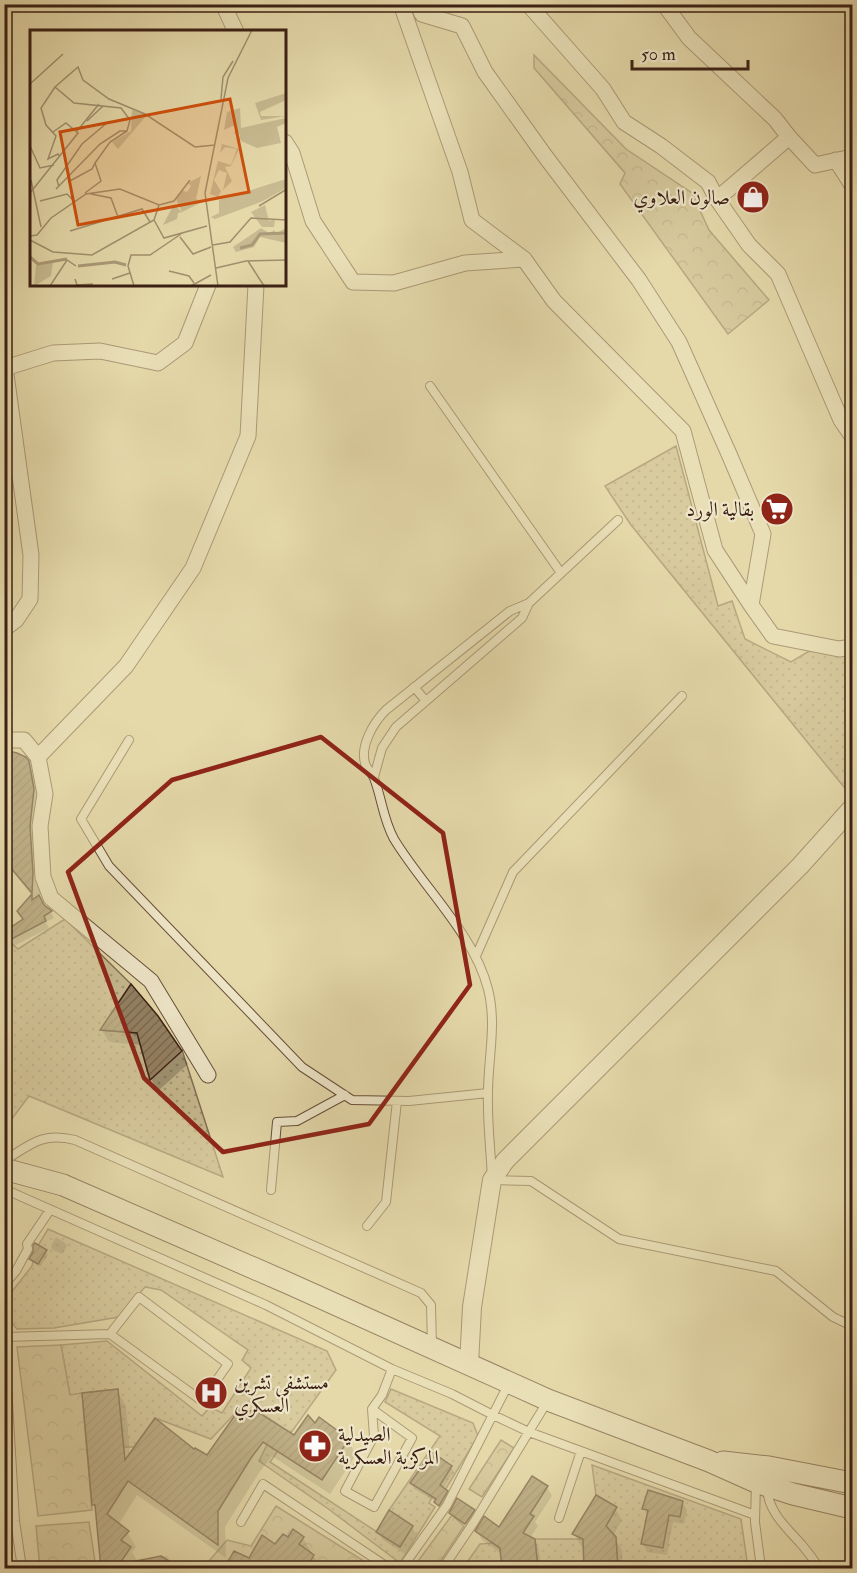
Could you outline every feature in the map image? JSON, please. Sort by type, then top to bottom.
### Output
[{"type":"main road","points":[[4,1168],[63,1185],[548,1400],[709,1461],[761,1484],[852,1508]]},
{"type":"main road","points":[[709,1461],[744,1463],[852,1483]]},
{"type":"street","points":[[401,4],[460,172],[472,220],[524,259],[554,301],[683,431],[715,550],[773,636],[839,649],[852,647]]},
{"type":"street","points":[[418,4],[422,14],[462,26],[486,72],[545,156],[639,280],[679,342],[763,534],[752,605]]},
{"type":"street","points":[[528,4],[603,89],[624,122],[661,146],[708,182],[749,245],[778,274],[841,420],[852,436]]},
{"type":"street","points":[[664,4],[689,38],[775,119],[815,165],[852,157]]},
{"type":"street","points":[[226,5],[235,30]]},
{"type":"street","points":[[717,199],[789,137]]},
{"type":"street","points":[[286,144],[292,153],[313,221],[353,282],[394,283],[465,263],[524,259]]},
{"type":"street","points":[[836,160],[852,185]]},
{"type":"street","points":[[4,629],[16,620],[30,599],[31,555],[5,364],[53,353],[100,351],[158,363],[185,343],[208,286]]},
{"type":"street","points":[[38,757],[126,666],[194,568],[248,435],[256,286]]},
{"type":"street","points":[[4,740],[24,740],[38,757],[45,794],[40,825],[43,877],[51,898],[151,981],[208,1075]]},
{"type":"street","points":[[469,1364],[472,1306],[492,1180],[505,1161],[800,866],[852,808]]},
{"type":"lane","points":[[430,386],[561,573]]},
{"type":"lane","points":[[618,520],[529,603],[510,611],[386,710],[371,728],[367,739],[365,763],[374,777],[383,815],[396,841],[468,944],[483,973],[492,1009],[493,1028],[488,1093],[492,1180],[531,1181],[620,1239],[776,1271],[833,1317],[852,1326]]},
{"type":"lane","points":[[374,777],[379,756],[396,727],[522,618],[529,603]]},
{"type":"lane","points":[[414,687],[426,701]]},
{"type":"lane","points":[[476,957],[513,872],[682,696]]},
{"type":"lane","points":[[129,740],[81,819],[109,866],[302,1067],[352,1100],[409,1101],[488,1093]]},
{"type":"lane","points":[[271,1190],[277,1122],[297,1121],[345,1095]]},
{"type":"lane","points":[[368,1226],[386,1202],[397,1101]]},
{"type":"lane","points":[[4,1161],[37,1140],[57,1137],[75,1140],[421,1293],[431,1305],[432,1348]]},
{"type":"lane","points":[[4,1189],[266,1305],[392,1369],[452,1394],[529,1432],[755,1515]]},
{"type":"lane","points":[[4,1285],[16,1271],[28,1249],[27,1244],[50,1210]]},
{"type":"lane","points":[[22,1569],[15,1521],[5,1336],[110,1334],[202,1401],[228,1364],[139,1297],[110,1334]]},
{"type":"lane","points":[[372,1409],[412,1438],[374,1507],[345,1491],[374,1436],[372,1409],[382,1395],[392,1369]]},
{"type":"lane","points":[[402,1569],[447,1505],[510,1382]]},
{"type":"lane","points":[[443,1569],[548,1400]]},
{"type":"lane","points":[[559,1518],[581,1451]]},
{"type":"lane","points":[[241,1522],[263,1484],[389,1569]]},
{"type":"lane","points":[[761,1484],[755,1515],[761,1569]]},
{"type":"lane","points":[[761,1484],[776,1514],[819,1569]]},
{"type":"highlighted area","points":[[321,737],[443,833],[470,985],[369,1124],[223,1152],[144,1078],[68,872],[172,780]]},
{"type":"green space","points":[[534,55],[626,149],[692,193],[709,230],[769,300],[728,334],[620,184],[625,173],[534,68]]},
{"type":"green space","points":[[676,446],[718,606],[732,601],[745,639],[791,662],[816,647],[852,649],[852,797],[631,525],[605,486]]},
{"type":"green space","points":[[65,919],[131,984],[101,1030],[137,1033],[150,1080],[182,1050],[223,1177],[29,1096],[5,1128],[5,938],[18,949]]},
{"type":"green space","points":[[48,1229],[327,1351],[336,1370],[270,1462],[400,1547],[413,1526],[389,1510],[440,1436],[385,1402],[391,1389],[473,1423],[478,1436],[439,1500],[433,1496],[429,1503],[435,1507],[400,1563],[259,1461],[277,1424],[255,1410],[243,1412],[240,1408],[211,1439],[155,1418],[134,1447],[123,1447],[118,1389],[70,1396],[61,1345],[107,1341],[202,1416],[210,1407],[222,1413],[251,1368],[242,1360],[248,1350],[161,1290],[145,1287],[119,1317],[54,1328],[17,1329],[9,1320],[10,1294],[32,1266],[36,1249]]},
{"type":"green space","points":[[61,1345],[70,1395],[82,1393],[92,1510],[38,1516],[17,1347]]},
{"type":"green space","points":[[501,1440],[514,1448],[482,1497],[469,1489]]},
{"type":"green space","points":[[592,1465],[741,1519],[748,1568],[618,1568],[616,1537],[606,1526],[616,1507],[596,1495]]},
{"type":"green space","points":[[276,1506],[375,1568],[203,1568],[227,1540],[251,1546]]},
{"type":"green space","points":[[452,1515],[464,1526],[436,1568],[413,1568]]},
{"type":"green space","points":[[89,1522],[96,1568],[40,1568],[36,1526]]},
{"type":"green space","points":[[535,1539],[583,1539],[584,1568],[538,1568]]},
{"type":"green space","points":[[492,1543],[500,1549],[502,1568],[463,1568],[480,1544]]},
{"type":"building","points":[[4,750],[17,753],[29,761],[34,789],[30,826],[32,893],[4,860]]},
{"type":"building","points":[[32,894],[32,900],[39,895],[44,905],[52,911],[44,916],[46,921],[4,943],[4,932],[23,919],[17,911]]},
{"type":"building","points":[[131,984],[158,1016],[182,1051],[150,1080],[137,1033],[100,1030]]},
{"type":"building","points":[[35,1243],[47,1250],[38,1264],[29,1259]]},
{"type":"building","points":[[118,1389],[125,1460],[155,1418],[194,1449],[207,1455],[240,1408],[243,1412],[255,1410],[294,1435],[308,1415],[315,1423],[319,1417],[349,1439],[322,1480],[263,1442],[218,1511],[218,1545],[128,1481],[107,1514],[129,1531],[121,1540],[131,1547],[116,1569],[101,1569],[95,1505],[92,1505],[82,1393]]},
{"type":"building","points":[[432,1452],[452,1466],[440,1485],[448,1491],[439,1506],[434,1502],[436,1499],[410,1483]]},
{"type":"building","points":[[532,1476],[548,1486],[530,1514],[534,1516],[523,1533],[535,1539],[538,1569],[502,1569],[500,1548],[475,1531],[484,1516],[499,1527]]},
{"type":"building","points":[[648,1490],[683,1501],[680,1517],[669,1515],[663,1548],[641,1544],[648,1510],[642,1509]]},
{"type":"building","points":[[596,1495],[617,1507],[606,1526],[616,1537],[618,1569],[584,1569],[583,1539],[572,1534]]},
{"type":"building","points":[[457,1498],[475,1510],[465,1524],[449,1513]]},
{"type":"building","points":[[389,1510],[413,1526],[400,1547],[376,1532]]},
{"type":"building","points":[[293,1529],[304,1537],[299,1544],[314,1555],[306,1569],[224,1569],[234,1551],[249,1558],[262,1535],[275,1544],[283,1534],[288,1537]]},
{"type":"building","points":[[161,1556],[181,1569],[126,1569],[125,1563]]},
{"type":"place","name":"صالون العلاوي","points":[[753,197]]},
{"type":"place","name":"بقالية الورد","points":[[777,509]]},
{"type":"place","name":"مستشفى تشرين العسكري","points":[[211,1393]]},
{"type":"place","name":"الصيدلية المركزية العسكرية","points":[[315,1446]]}]
